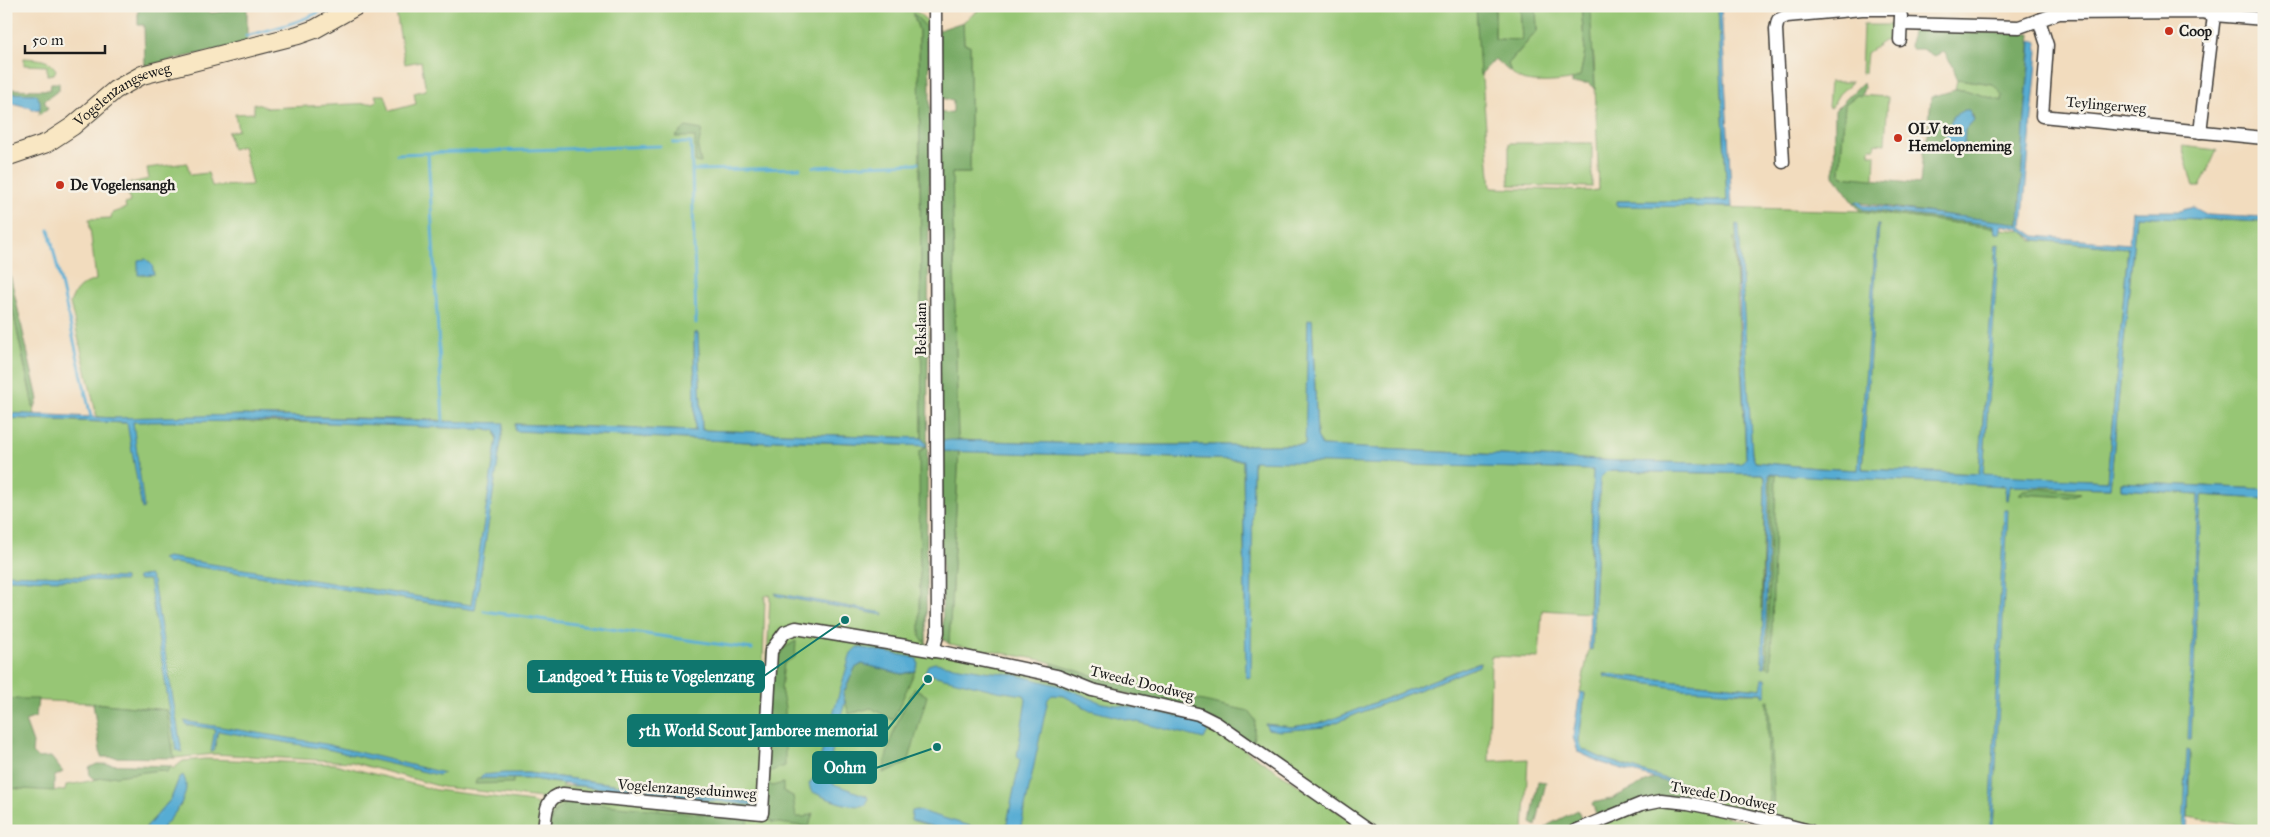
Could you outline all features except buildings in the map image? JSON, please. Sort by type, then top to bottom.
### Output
[{"type":"main road","name":"Vogelenzangseweg","points":[[6,157],[18,155],[47,143],[73,126],[115,90],[142,75],[298,35],[314,29],[356,6]]},
{"type":"street","name":"Bekslaan","points":[[933,651],[938,632],[935,6]]},
{"type":"street","points":[[1783,162],[1776,29],[1778,20],[1787,16],[1824,12],[1901,8],[1900,40]]},
{"type":"street","points":[[1900,24],[2019,27],[2059,13],[2096,11],[2213,11],[2264,19]]},
{"type":"street","points":[[2200,132],[2213,11]]},
{"type":"street","name":"Teylingerweg","points":[[2039,20],[2047,45],[2042,116],[2264,138]]},
{"type":"street","name":"Vogelenzangseduinweg","points":[[544,831],[549,801],[555,795],[563,794],[762,813],[771,651],[785,632],[796,628],[933,651]]},
{"type":"street","name":"Tweede Doodweg","points":[[933,651],[1057,676],[1092,690],[1198,714],[1216,724],[1371,831]]},
{"type":"street","name":"Tweede Doodweg","points":[[1575,831],[1641,804],[1661,800],[1733,812],[1810,831]]},
{"type":"green space","points":[[138,6],[204,6],[211,13],[227,11],[229,6],[247,6],[247,43],[145,66],[144,25],[138,25]]},
{"type":"green space","points":[[395,6],[910,6],[932,25],[928,29],[914,16],[919,31],[922,438],[702,430],[698,333],[694,333],[695,431],[515,424],[522,431],[770,443],[775,440],[927,446],[926,644],[1025,673],[1197,718],[1367,831],[160,831],[181,805],[179,779],[171,799],[143,831],[6,831],[6,788],[65,791],[66,785],[145,770],[167,772],[171,766],[173,769],[183,761],[205,759],[335,764],[436,790],[532,802],[539,805],[541,798],[442,787],[352,762],[215,754],[174,758],[166,710],[93,703],[6,699],[6,418],[127,423],[115,418],[97,417],[70,303],[74,294],[80,288],[96,280],[89,219],[111,218],[112,213],[126,208],[125,204],[130,202],[126,184],[149,179],[147,168],[187,163],[190,175],[208,173],[212,186],[252,185],[243,146],[232,149],[228,132],[238,130],[235,114],[254,113],[254,103],[268,108],[373,103],[377,101],[375,95],[385,95],[390,111],[416,104],[414,93],[426,90],[421,61],[405,64]],"holes":[[[241,415],[437,420],[504,430],[478,584],[497,439],[495,430],[338,423],[178,421],[168,418]],[[770,595],[761,804],[579,786],[561,787],[564,784],[533,779],[481,778],[483,775],[528,773],[759,803],[765,596]]]},
{"type":"green space","points":[[984,6],[1476,6],[1491,188],[1589,191],[1599,190],[1590,6],[1718,6],[1727,201],[1617,201],[1716,207],[1860,211],[1995,228],[1995,233],[2000,233],[2001,229],[2022,231],[2033,240],[2128,248],[2107,481],[1983,475],[1998,244],[1996,245],[1979,474],[1862,469],[1879,225],[1877,225],[1859,470],[1755,462],[1752,454],[1736,225],[1738,287],[1734,237],[1746,458],[1740,464],[1620,461],[1322,446],[1317,436],[1312,320],[1308,321],[1306,445],[1124,445],[958,440],[951,173],[970,173],[970,46],[964,44],[963,22]]},
{"type":"green space","points":[[1476,6],[1495,6],[1495,39],[1522,40],[1520,6],[1536,6],[1537,31],[1508,64],[1511,73],[1495,59],[1480,75]]},
{"type":"green space","points":[[1495,6],[1520,6],[1522,40],[1495,39]]},
{"type":"green space","points":[[1536,6],[1581,6],[1585,52],[1580,77],[1560,81],[1533,82],[1516,77],[1511,71],[1508,64],[1537,31]]},
{"type":"green space","points":[[1581,6],[1590,6],[1595,89],[1588,83],[1572,84],[1572,80],[1580,76],[1585,52]]},
{"type":"green space","points":[[913,13],[928,29],[930,83],[926,644],[920,637],[919,452],[927,446],[922,438],[919,31]]},
{"type":"green space","points":[[963,22],[964,44],[970,45],[970,173],[952,173],[958,440],[939,442],[939,113],[953,112],[953,100],[939,98],[939,30]]},
{"type":"green space","points":[[1863,25],[1895,25],[1894,40],[1884,41],[1867,53],[1865,73],[1861,74]]},
{"type":"green space","points":[[1912,30],[2031,34],[2019,225],[1855,202],[1863,209],[1994,225],[1995,228],[1860,211],[1834,176],[1835,110],[1863,82],[1864,88],[1861,96],[1857,95],[1845,104],[1840,173],[1842,176],[1920,184],[1923,149],[1928,134],[1931,97],[1955,90],[1965,90],[2002,101],[2002,95],[1993,84],[1957,79],[1953,66],[1944,52],[1934,56],[1922,49],[1912,49],[1910,47]],"holes":[[[1972,113],[1974,119],[1965,130],[1964,146],[1946,134]]]},
{"type":"green space","points":[[24,58],[46,61],[56,70],[54,74],[47,75],[47,66],[24,65]]},
{"type":"green space","points":[[1957,79],[1993,84],[2003,95],[2002,102],[1965,90],[1955,90]]},
{"type":"green space","points":[[1830,82],[1852,82],[1839,94],[1831,108],[1828,107]]},
{"type":"green space","points":[[51,83],[59,83],[59,90],[44,101],[48,108],[39,115],[40,108],[31,94],[6,93],[6,89],[50,90]]},
{"type":"green space","points":[[1857,95],[1888,97],[1885,144],[1876,143],[1875,148],[1870,148],[1870,154],[1875,154],[1874,180],[1842,176],[1840,173],[1845,104]]},
{"type":"green space","points":[[686,127],[702,130],[698,148],[701,163],[695,162],[695,137],[675,137]]},
{"type":"green space","points":[[1509,143],[1592,143],[1592,187],[1509,185]]},
{"type":"green space","points":[[2182,146],[2217,150],[2200,187],[2193,187]]},
{"type":"green space","points":[[2136,216],[2264,222],[2264,489],[2121,482],[2121,489],[2198,494],[2191,740],[2201,495],[2264,499],[2264,829],[2188,817],[2190,751],[2183,831],[1993,831],[2007,510],[2002,568],[1990,831],[1822,831],[1709,805],[1705,794],[1698,791],[1698,789],[1604,759],[1582,749],[1579,741],[1585,694],[1580,692],[1589,649],[1592,649],[1600,478],[1607,471],[1762,474],[1765,477],[1765,484],[1761,609],[1769,474],[1859,476],[2005,486],[2006,500],[2008,500],[2010,486],[2110,488]],"holes":[[[1604,674],[1762,689],[1766,678],[1766,696],[1763,693],[1742,693]]]},
{"type":"green space","points":[[6,256],[38,399],[34,410],[6,279]]},
{"type":"green space","points":[[6,279],[35,415],[6,413]]},
{"type":"green space","points":[[939,451],[959,451],[949,644],[943,639]]},
{"type":"green space","points":[[959,451],[1243,460],[1245,608],[1250,677],[1253,460],[1593,470],[1589,613],[1542,610],[1539,658],[1491,656],[1489,761],[1528,759],[1524,831],[1376,831],[1253,745],[1107,680],[1042,660],[949,644]],"holes":[[[1480,662],[1479,666],[1324,727],[1268,729],[1265,724],[1292,727],[1325,722]]]},
{"type":"green space","points":[[1771,475],[1776,475],[1771,668],[1767,667]]},
{"type":"green space","points":[[2038,488],[2081,493],[2069,497],[2019,494],[2023,490]]},
{"type":"green space","points":[[796,641],[795,657],[784,663],[781,689],[785,708],[785,766],[760,775],[766,676],[784,648]]},
{"type":"green space","points":[[1052,663],[1107,680],[1249,711],[1255,720],[1253,745],[1217,721],[1050,672]]},
{"type":"green space","points":[[862,664],[902,674],[915,671],[893,720],[871,708],[849,714],[843,694],[855,668]]},
{"type":"green space","points":[[915,688],[927,696],[908,763],[883,773],[895,729]]},
{"type":"green space","points":[[6,699],[38,699],[36,717],[25,721],[33,743],[32,753],[37,758],[51,757],[63,772],[54,777],[54,791],[6,788]]},
{"type":"green space","points":[[1769,700],[1774,813],[1769,814],[1767,701]]},
{"type":"green space","points":[[93,703],[167,710],[174,758],[101,757]]},
{"type":"green space","points":[[97,764],[171,766],[167,772],[160,770],[94,779],[90,776],[89,768]]},
{"type":"green space","points":[[477,778],[513,778],[513,783],[475,784]]},
{"type":"green space","points":[[1654,778],[1705,794],[1709,805],[1670,797],[1598,819],[1592,803],[1611,799]]},
{"type":"green space","points":[[766,781],[772,786],[783,783],[783,791],[793,796],[796,817],[804,817],[813,813],[809,827],[771,822],[766,811]]},
{"type":"green space","points":[[1538,781],[1546,782],[1536,826],[1531,823]]},
{"type":"green space","points":[[575,802],[701,814],[750,815],[747,825],[748,829],[742,831],[549,831],[556,811],[564,805]]},
{"type":"green space","points":[[1669,802],[1784,831],[1581,831],[1641,807]]},
{"type":"green space","points":[[1578,810],[1582,822],[1570,831],[1544,831],[1548,825]]},
{"type":"water","points":[[1718,6],[1721,6],[1732,207],[1617,206],[1617,201],[1727,201]]},
{"type":"water","points":[[2033,40],[2037,42],[2038,51],[2022,227],[2035,236],[2129,244],[2132,211],[2180,211],[2193,207],[2208,215],[2264,218],[2264,222],[2136,216],[2110,488],[2010,486],[2008,500],[2006,500],[2005,486],[1769,474],[1765,667],[1762,667],[1765,477],[1762,474],[1607,471],[1600,478],[1592,650],[1589,649],[1593,470],[1253,461],[1251,677],[1246,678],[1243,460],[939,451],[939,442],[950,440],[1124,445],[1305,445],[1308,320],[1312,319],[1317,436],[1322,446],[1620,461],[1740,464],[1746,458],[1736,224],[1739,225],[1752,454],[1755,462],[1858,470],[1877,225],[1879,225],[1862,469],[1979,474],[1996,245],[1999,244],[1983,474],[2107,481],[2128,248],[2036,240],[2018,228],[2002,225],[2000,233],[1995,233],[1994,225],[1863,209],[1855,202],[1859,201],[1863,205],[2019,225],[2024,129],[2031,42]]},
{"type":"water","points":[[6,93],[36,94],[40,101],[40,109],[32,110],[31,108],[16,104],[6,105]]},
{"type":"water","points":[[1964,110],[1969,110],[1974,120],[1965,130],[1964,146],[1954,148],[1947,143],[1946,134],[1953,116]]},
{"type":"water","points":[[146,259],[152,265],[154,274],[138,275],[138,260]]},
{"type":"water","points":[[694,333],[698,333],[702,430],[922,438],[927,446],[775,440],[770,443],[515,431],[515,424],[695,431]]},
{"type":"water","points":[[6,413],[115,418],[241,415],[504,423],[475,610],[174,563],[167,564],[162,559],[167,557],[471,605],[497,438],[495,430],[284,421],[133,422],[144,508],[142,509],[127,423],[6,418]]},
{"type":"water","points":[[2121,482],[2264,489],[2264,499],[2201,495],[2191,740],[2188,740],[2198,494],[2121,489]]},
{"type":"water","points":[[2004,510],[2008,510],[1993,831],[1990,831]]},
{"type":"water","points":[[6,574],[125,578],[125,581],[6,579]]},
{"type":"water","points":[[149,575],[153,581],[182,752],[176,750],[149,580],[138,580],[137,577]]},
{"type":"water","points":[[775,593],[884,613],[883,615],[777,596]]},
{"type":"water","points":[[857,647],[912,657],[917,659],[918,664],[915,671],[902,674],[862,664],[855,668],[843,694],[845,703],[837,727],[827,779],[836,785],[867,796],[866,805],[860,806],[845,804],[823,797],[811,791],[809,784],[815,776],[851,653]]},
{"type":"water","points":[[1480,662],[1479,666],[1324,727],[1280,731],[1268,729],[1265,724],[1292,727],[1325,722]]},
{"type":"water","points":[[935,663],[1012,674],[1061,686],[1102,703],[1144,709],[1203,722],[1207,725],[1208,731],[1204,739],[1090,710],[1064,696],[1052,695],[1048,699],[1020,831],[1004,831],[1020,760],[1017,756],[1026,700],[1024,695],[997,691],[925,672],[928,665]]},
{"type":"water","points":[[1604,674],[1761,689],[1763,678],[1766,678],[1766,696],[1763,696],[1763,693],[1682,689],[1605,677]]},
{"type":"water","points":[[1580,692],[1585,693],[1579,741],[1582,749],[1604,759],[1698,789],[1698,791],[1602,763],[1578,752],[1573,737]]},
{"type":"water","points":[[184,721],[325,744],[444,773],[438,775],[331,750],[218,731],[214,751],[211,752],[215,729],[187,725]]},
{"type":"water","points":[[2187,750],[2190,751],[2187,831],[2183,831]]},
{"type":"water","points":[[528,773],[759,803],[759,806],[533,779],[480,778],[482,775]]},
{"type":"water","points":[[183,775],[186,790],[184,798],[175,812],[160,831],[143,831],[171,799],[179,778]]},
{"type":"water","points":[[917,810],[987,831],[947,831],[911,820],[912,811]]},
{"type":"waterway","points":[[246,36],[300,20],[330,6]]},
{"type":"waterway","points":[[673,143],[691,143],[692,170],[800,168]]},
{"type":"waterway","points":[[443,421],[428,153],[660,146]]},
{"type":"waterway","points":[[397,154],[428,153]]},
{"type":"waterway","points":[[813,167],[918,163]]},
{"type":"waterway","points":[[692,170],[696,323]]},
{"type":"waterway","points":[[49,230],[91,417]]},
{"type":"waterway","points":[[484,611],[752,649]]},
{"type":"place","name":"Coop","points":[[2169,31]]},
{"type":"place","name":"OLV ten Hemelopneming","points":[[1898,138]]},
{"type":"place","name":"De Vogelensangh","points":[[60,185]]},
{"type":"place","name":"Landgoed 't Huis te Vogelenzang","points":[[845,620]]},
{"type":"place","name":"5th World Scout Jamboree memorial","points":[[928,679]]},
{"type":"place","name":"Oohm","points":[[937,747]]}]
